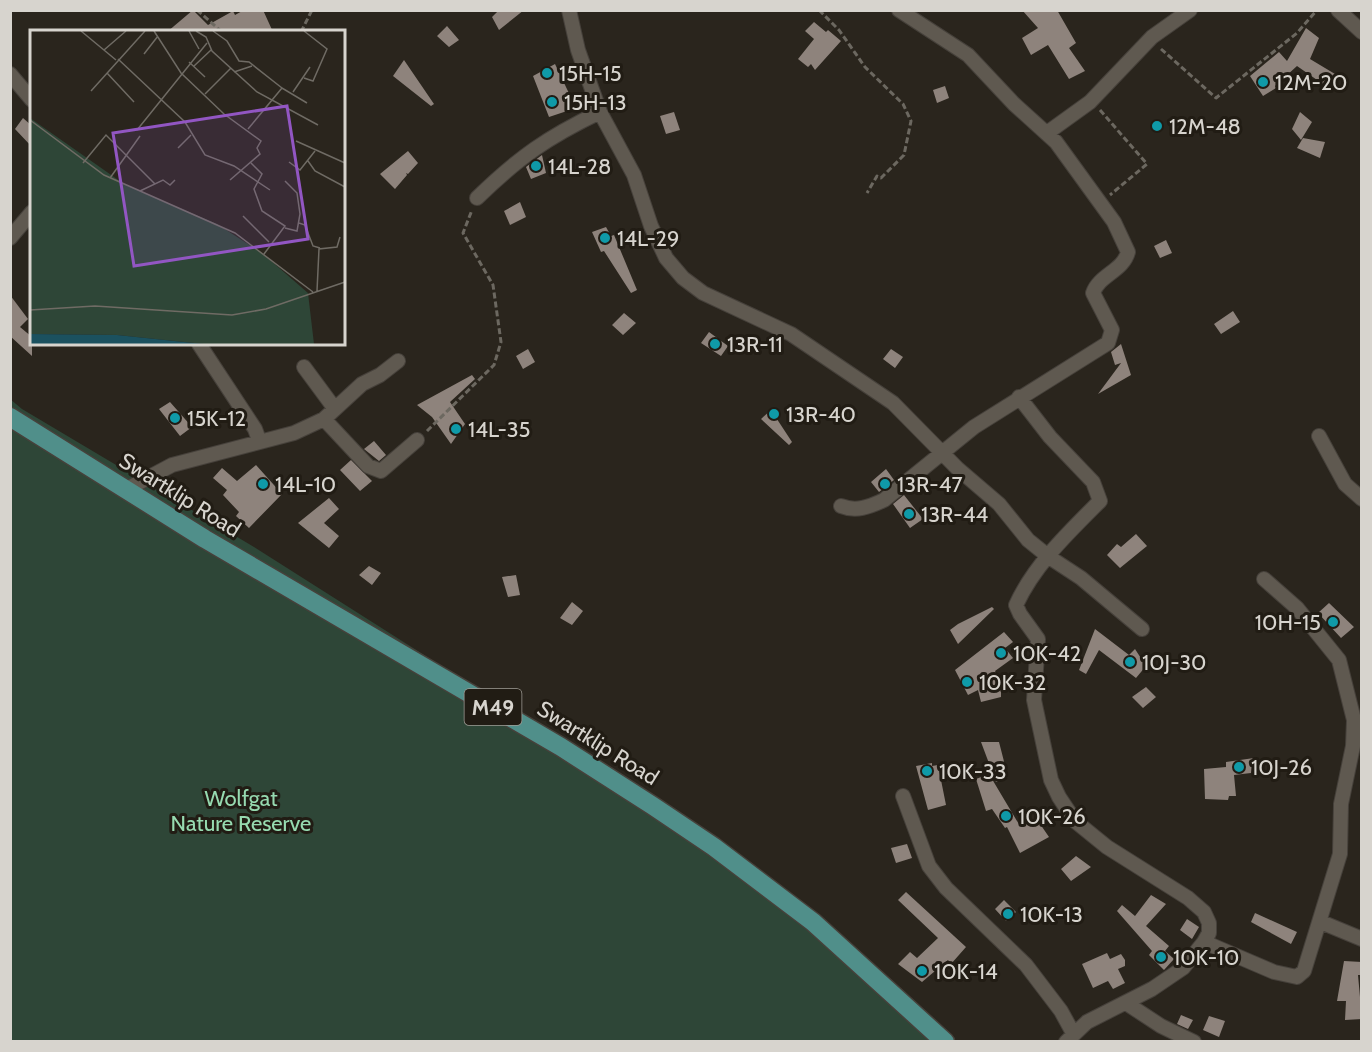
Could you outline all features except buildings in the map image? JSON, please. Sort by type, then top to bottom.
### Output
[{"type":"main road","name":"Swartklip Road","points":[[10,417],[205,539],[561,747],[662,812],[724,854],[813,922],[945,1041]]},
{"type":"street","points":[[569,10],[578,50],[600,112],[634,176],[651,226],[666,258],[682,278],[712,298],[791,334],[893,403],[957,468],[999,504],[1029,540],[1049,557],[1081,578],[1142,629]]},
{"type":"street","points":[[841,506],[850,510],[868,508],[884,500],[942,451],[1019,397],[1110,340],[1110,325],[1093,293],[1101,280],[1122,264],[1128,252],[1114,222],[1047,133],[1014,104],[968,55],[899,10]]},
{"type":"street","points":[[1047,133],[1090,102],[1152,37],[1190,10]]},
{"type":"street","points":[[1338,10],[1362,32]]},
{"type":"street","points":[[10,74],[30,98]]},
{"type":"street","points":[[477,198],[514,162],[541,143],[600,112]]},
{"type":"street","points":[[10,238],[30,214]]},
{"type":"street","points":[[200,345],[255,429],[259,440]]},
{"type":"street","points":[[127,489],[172,465],[259,440],[294,433],[324,419],[362,384],[380,375],[398,361]]},
{"type":"street","points":[[304,367],[335,409]]},
{"type":"street","points":[[903,796],[928,866],[945,888],[1026,965],[1061,1011],[1070,1037],[1087,1022],[1126,1003],[1183,968],[1209,933],[1209,923],[1204,912],[1188,898],[1107,847],[1075,821],[1051,780],[1034,700],[1038,639],[1016,605],[1022,593],[1049,557],[1100,501],[1093,482],[1050,437],[1019,397]]},
{"type":"street","points":[[324,419],[368,466],[377,471],[381,471],[417,440]]},
{"type":"street","points":[[1319,436],[1346,484],[1362,499]]},
{"type":"street","points":[[1204,942],[1274,972],[1297,977],[1304,971],[1321,922],[1340,854],[1341,804],[1353,746],[1354,720],[1339,660],[1297,608],[1264,579]]},
{"type":"street","points":[[1321,922],[1362,939]]},
{"type":"street","points":[[1126,1003],[1161,1026],[1194,1041]]},
{"type":"path","points":[[197,10],[220,30]]},
{"type":"path","points":[[302,30],[312,10]]},
{"type":"path","points":[[819,10],[839,30],[865,67],[903,104],[911,121],[904,155],[881,178],[877,176],[867,193]]},
{"type":"path","points":[[1152,37],[1167,56],[1216,98],[1297,33],[1317,10]]},
{"type":"path","points":[[1090,102],[1104,113],[1147,164],[1100,205]]},
{"type":"path","points":[[417,440],[494,365],[501,342],[493,285],[463,233],[477,198]]},
{"type":"green space","name":"Wolfgat Nature Reserve","points":[[10,399],[22,409],[254,547],[692,825],[930,1041],[11,1041]]},
{"type":"place","name":"15H-15","points":[[547,73]]},
{"type":"place","name":"12M-20","points":[[1263,82]]},
{"type":"place","name":"15H-13","points":[[552,102]]},
{"type":"place","name":"12M-48","points":[[1157,126]]},
{"type":"place","name":"14L-28","points":[[536,166]]},
{"type":"place","name":"14L-29","points":[[605,238]]},
{"type":"place","name":"13R-11","points":[[715,344]]},
{"type":"place","name":"13R-40","points":[[774,414]]},
{"type":"place","name":"15K-12","points":[[175,418]]},
{"type":"place","name":"14L-35","points":[[456,429]]},
{"type":"place","name":"14L-10","points":[[263,484]]},
{"type":"place","name":"13R-47","points":[[885,484]]},
{"type":"place","name":"13R-44","points":[[909,514]]},
{"type":"place","name":"10H-15","points":[[1333,622]]},
{"type":"place","name":"10K-42","points":[[1001,653]]},
{"type":"place","name":"10J-30","points":[[1130,662]]},
{"type":"place","name":"10K-32","points":[[967,682]]},
{"type":"place","name":"10J-26","points":[[1239,767]]},
{"type":"place","name":"10K-33","points":[[927,771]]},
{"type":"place","name":"10K-26","points":[[1006,816]]},
{"type":"place","name":"10K-13","points":[[1008,914]]},
{"type":"place","name":"10K-10","points":[[1161,957]]},
{"type":"place","name":"10K-14","points":[[922,971]]}]
